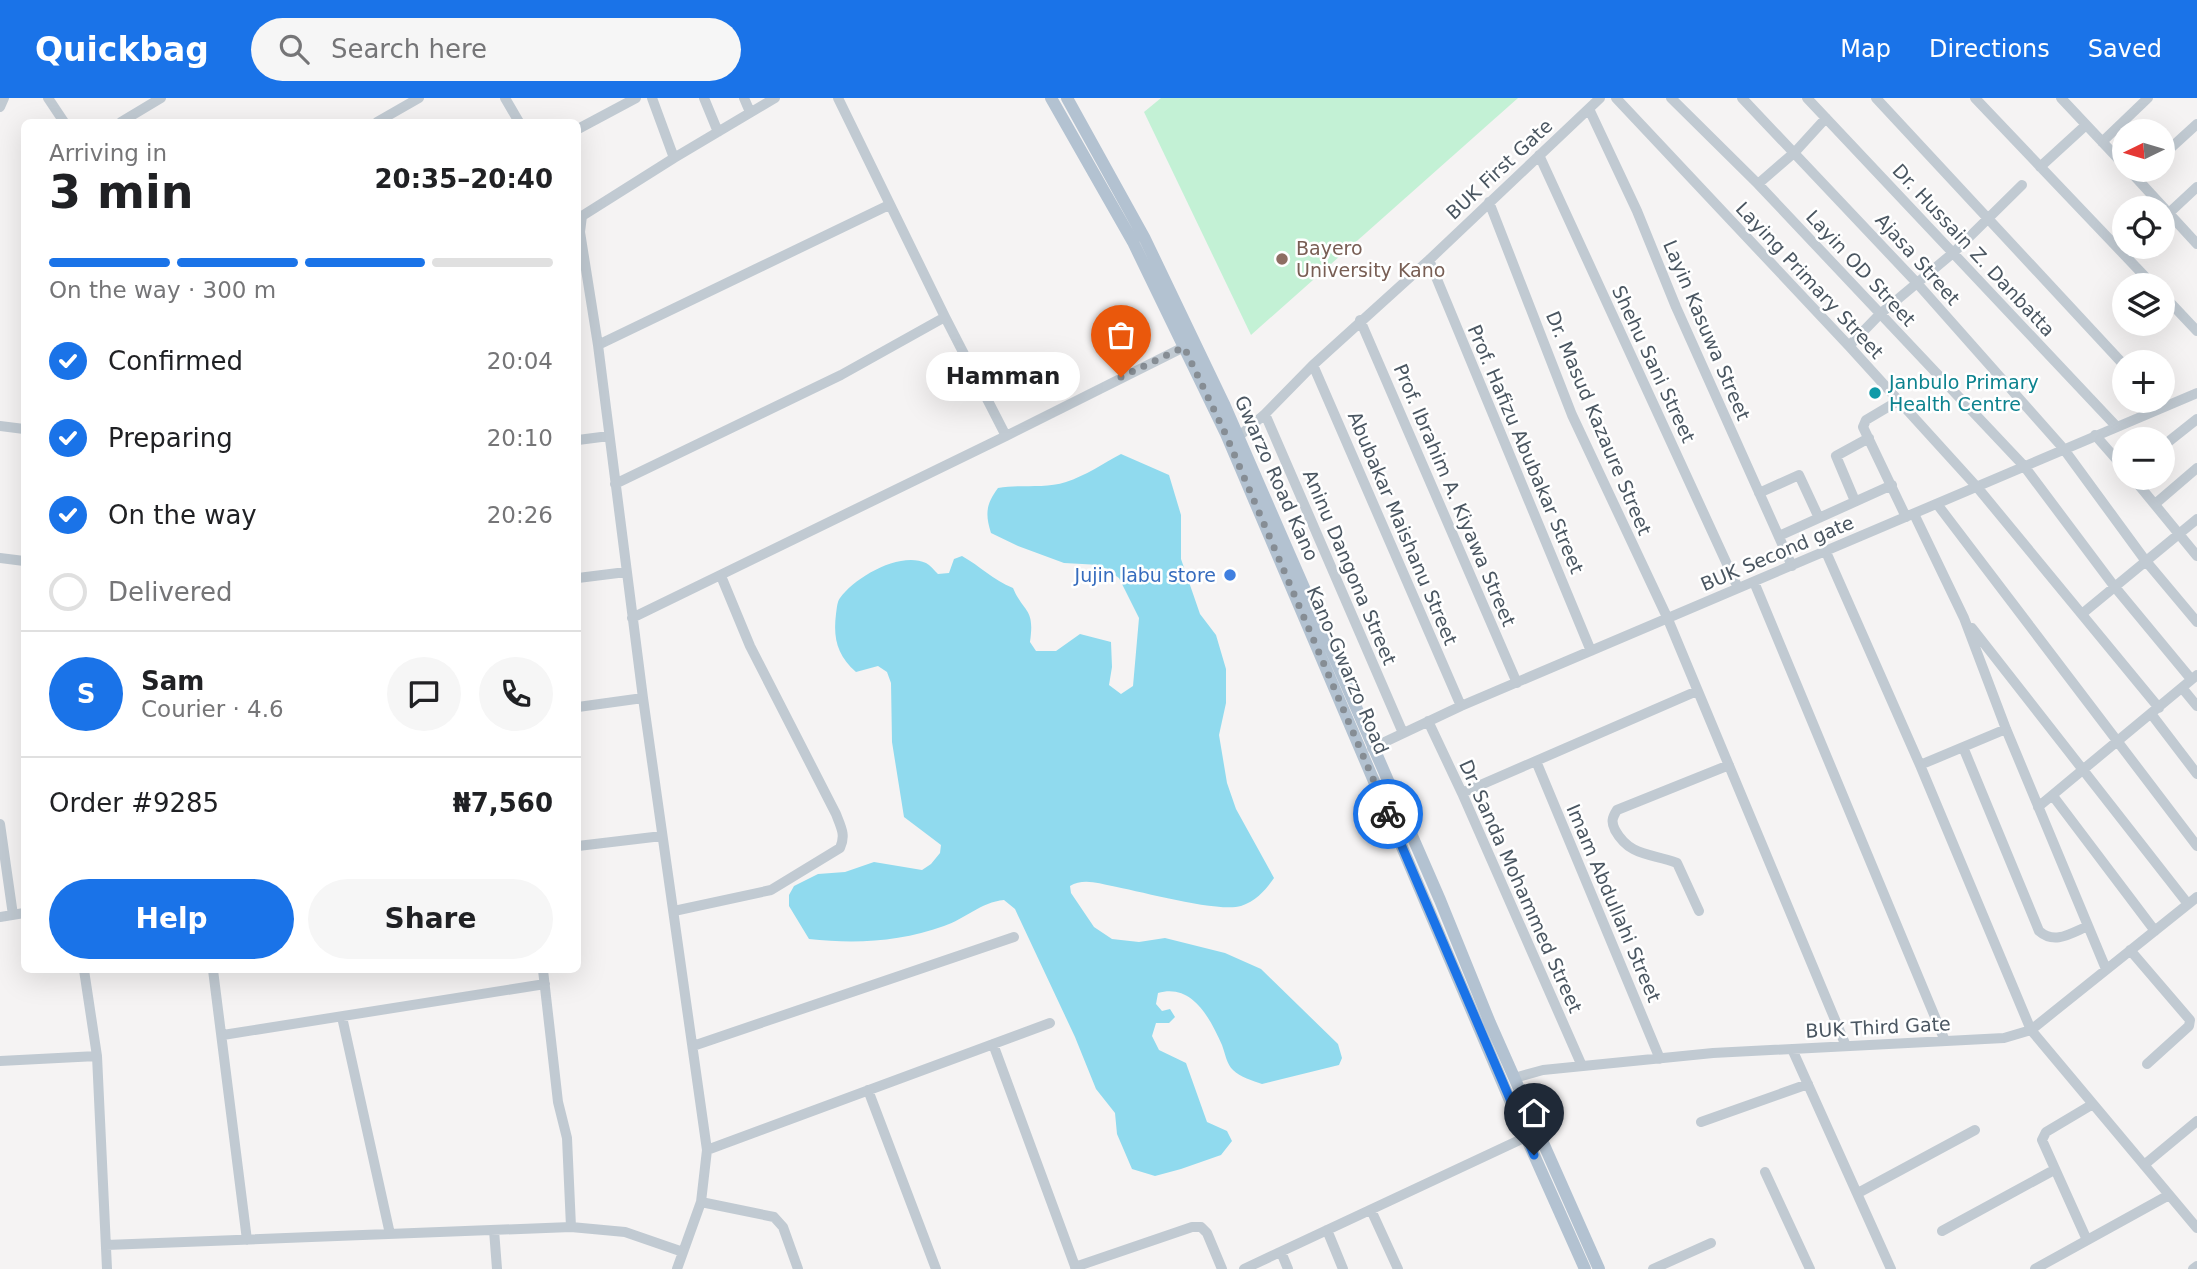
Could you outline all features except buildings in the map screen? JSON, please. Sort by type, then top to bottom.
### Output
[{"type":"main road","name":"Kano-Gwarzo Road","points":[[1051,98],[1133,242],[1161,285],[1184,347],[1236,459],[1527,1137],[1577,1236],[1585,1269]]},
{"type":"main road","name":"Gwarzo Road Kano","points":[[1067,98],[1116,186],[1161,285],[1238,437],[1440,900],[1577,1236],[1599,1269]]},
{"type":"street","points":[[0,107],[4,98]]},
{"type":"street","points":[[48,98],[62,119]]},
{"type":"street","points":[[126,119],[161,98]]},
{"type":"street","points":[[382,119],[419,98]]},
{"type":"street","points":[[505,98],[517,119]]},
{"type":"street","points":[[581,127],[636,98]]},
{"type":"street","points":[[652,98],[674,158]]},
{"type":"street","points":[[704,98],[718,132]]},
{"type":"street","points":[[744,98],[750,112]]},
{"type":"street","points":[[581,221],[582,216],[775,98]]},
{"type":"street","points":[[838,98],[1006,436]]},
{"type":"street","name":"BUK First Gate","points":[[1238,437],[1600,98]]},
{"type":"street","name":"Laying Primary Street","points":[[1616,98],[1977,487],[2083,613],[2155,711],[2197,774]]},
{"type":"street","name":"Layin OD Street","points":[[1671,98],[1758,184],[2024,466],[2114,586],[2194,677]]},
{"type":"street","name":"Ajasa Street","points":[[1742,98],[1916,282],[2063,448],[2145,559],[2197,622]]},
{"type":"street","name":"Dr. Hussain Z. Danbatta","points":[[1807,98],[2116,426]]},
{"type":"street","points":[[1876,98],[2112,352]]},
{"type":"street","points":[[1975,98],[2142,273]]},
{"type":"street","points":[[2061,98],[2112,152]]},
{"type":"street","points":[[2102,142],[2148,98]]},
{"type":"street","name":"Layin Kasuwa Street","points":[[1589,109],[1637,211],[1676,307],[1792,566]]},
{"type":"street","points":[[1758,184],[1795,152],[1826,118]]},
{"type":"street","points":[[2175,144],[2197,124]]},
{"type":"street","points":[[2040,167],[2086,125]]},
{"type":"street","name":"Shehu Sani Street","points":[[1539,155],[1738,588]]},
{"type":"street","points":[[2142,182],[2154,196]]},
{"type":"street","points":[[1849,346],[1880,314],[1953,253],[2022,185]]},
{"type":"street","points":[[2175,207],[2197,187]]},
{"type":"street","name":"Dr. Masud Kazaure Street","points":[[1489,202],[1572,415],[1667,617],[1846,1046]]},
{"type":"street","points":[[598,345],[889,205]]},
{"type":"street","points":[[2175,220],[2197,244]]},
{"type":"street","points":[[581,242],[598,345],[632,618],[707,1150],[701,1202],[677,1269]]},
{"type":"street","name":"Prof. Hafizu Abubakar Street","points":[[1429,260],[1591,651]]},
{"type":"street","points":[[2175,308],[2197,331]]},
{"type":"street","points":[[615,484],[841,375],[945,317]]},
{"type":"street","name":"Prof. Ibrahim A. Kiyawa Street","points":[[1360,320],[1517,683]]},
{"type":"street","points":[[632,618],[1184,347]]},
{"type":"street","name":"Abubakar Maishanu Street","points":[[1313,365],[1461,706]]},
{"type":"street","name":"BUK Second gate","points":[[2175,399],[2197,393]]},
{"type":"street","points":[[1898,401],[1866,420],[1863,427],[1964,618],[2006,729],[2106,969]]},
{"type":"street","name":"BUK Second gate","points":[[1372,748],[1461,706],[1910,516],[2116,426],[2140,413]]},
{"type":"street","name":"Aninu Dangona Street","points":[[1265,414],[1403,733]]},
{"type":"street","points":[[2175,436],[2197,419]]},
{"type":"street","points":[[0,426],[21,429]]},
{"type":"street","points":[[2095,435],[2112,454]]},
{"type":"street","points":[[581,440],[609,436]]},
{"type":"street","points":[[1855,501],[1836,456],[1869,438]]},
{"type":"street","points":[[2155,504],[2197,468]]},
{"type":"street","points":[[1759,493],[1799,475],[1819,517]]},
{"type":"street","points":[[1779,536],[1892,485]]},
{"type":"street","points":[[2143,490],[2197,556]]},
{"type":"street","points":[[1937,504],[2197,846]]},
{"type":"street","points":[[2083,613],[2145,559],[2197,519]]},
{"type":"street","points":[[1826,552],[1920,765],[2031,1030],[2144,1166],[2195,1222]]},
{"type":"street","points":[[0,558],[21,561]]},
{"type":"street","points":[[581,578],[626,572]]},
{"type":"street","points":[[674,911],[771,890],[839,848],[844,834],[750,646],[721,576]]},
{"type":"street","points":[[1754,582],[1945,1041]]},
{"type":"street","points":[[1964,618],[2192,900]]},
{"type":"street","points":[[2038,807],[2183,689],[2194,677]]},
{"type":"street","points":[[2183,689],[2197,706]]},
{"type":"street","points":[[1462,793],[1698,691]]},
{"type":"street","points":[[581,707],[643,698]]},
{"type":"street","name":"Dr. Sanda Mohammed Street","points":[[1428,721],[1582,1066]]},
{"type":"street","points":[[1920,765],[2006,729]]},
{"type":"street","points":[[1963,747],[2039,931],[2047,938],[2057,939],[2088,926]]},
{"type":"street","name":"Imam Abdullahi Street","points":[[1536,761],[1660,1059]]},
{"type":"street","points":[[1699,911],[1676,863],[1663,857],[1637,852],[1623,844],[1613,826],[1612,818],[1617,810],[1729,765]]},
{"type":"street","points":[[2053,796],[2155,931]]},
{"type":"street","points":[[0,824],[19,914],[0,917]]},
{"type":"street","points":[[581,846],[662,836]]},
{"type":"street","name":"BUK Third Gate","points":[[1514,1079],[1543,1070],[1660,1059],[2004,1038],[2031,1030],[2192,900]]},
{"type":"street","points":[[693,1046],[1014,937]]},
{"type":"street","points":[[2130,950],[2190,1020],[2189,1026],[2147,1064]]},
{"type":"street","points":[[84,973],[97,1056],[107,1269]]},
{"type":"street","points":[[213,973],[247,1240]]},
{"type":"street","points":[[543,973],[558,1102],[567,1138],[572,1227]]},
{"type":"street","points":[[223,1035],[545,984]]},
{"type":"street","points":[[342,1017],[390,1234]]},
{"type":"street","points":[[707,1150],[1050,1023]]},
{"type":"street","points":[[993,1044],[1075,1268],[1192,1227],[1201,1227],[1207,1233],[1222,1269]]},
{"type":"street","points":[[1792,1049],[1891,1269]]},
{"type":"street","points":[[0,1061],[97,1056]]},
{"type":"street","points":[[1701,1122],[1808,1084]]},
{"type":"street","points":[[868,1090],[936,1269]]},
{"type":"street","points":[[2087,1240],[2042,1140],[2046,1132],[2093,1104]]},
{"type":"street","points":[[2144,1166],[2197,1121]]},
{"type":"street","points":[[1858,1194],[1975,1130]]},
{"type":"street","points":[[1244,1269],[1527,1137]]},
{"type":"street","points":[[1942,1231],[2054,1170]]},
{"type":"street","points":[[1765,1172],[1810,1269]]},
{"type":"street","points":[[2035,1269],[2169,1195]]},
{"type":"street","points":[[701,1202],[774,1217],[783,1227],[798,1269]]},
{"type":"street","points":[[1371,1210],[1398,1269]]},
{"type":"street","points":[[106,1245],[572,1227],[625,1231],[683,1252]]},
{"type":"street","points":[[494,1230],[497,1269]]},
{"type":"street","points":[[1327,1230],[1343,1269]]},
{"type":"street","points":[[1653,1269],[1711,1243]]},
{"type":"street","points":[[1281,1252],[1288,1269]]},
{"type":"street","points":[[2193,1269],[2197,1266]]},
{"type":"green space","name":"Bayero University Kano","points":[[1161,98],[1518,98],[1251,335],[1144,112]]},
{"type":"water","points":[[1121,454],[1169,475],[1181,515],[1181,559],[1200,614],[1216,635],[1226,669],[1226,703],[1219,735],[1227,783],[1236,809],[1274,878],[1256,898],[1241,906],[1230,907],[1198,904],[1091,882],[1070,886],[1071,893],[1094,927],[1112,939],[1139,942],[1165,938],[1225,953],[1261,969],[1338,1044],[1342,1058],[1339,1065],[1262,1084],[1255,1082],[1231,1068],[1212,1024],[1198,1005],[1181,993],[1158,993],[1156,1004],[1162,1011],[1170,1009],[1175,1017],[1169,1023],[1156,1023],[1152,1036],[1159,1050],[1186,1063],[1207,1122],[1227,1131],[1232,1141],[1221,1155],[1155,1176],[1132,1169],[1117,1134],[1115,1113],[1096,1089],[1075,1037],[1015,909],[1004,900],[988,904],[952,923],[927,931],[860,941],[809,939],[789,906],[789,895],[794,886],[818,874],[845,872],[874,862],[922,870],[940,853],[941,845],[904,817],[892,742],[891,683],[887,672],[878,666],[856,672],[844,659],[838,646],[835,623],[838,601],[856,582],[879,568],[904,560],[928,564],[938,574],[949,573],[954,559],[962,556],[1013,588],[1030,616],[1030,642],[1036,651],[1056,651],[1080,634],[1111,642],[1112,667],[1109,685],[1121,694],[1133,686],[1139,618],[1119,578],[1100,565],[1064,563],[1018,546],[991,533],[987,515],[991,499],[998,488],[1066,482]]},
{"type":"way so far","points":[[1121,377],[1184,347],[1226,435],[1388,814]]},
{"type":"place","name":"Bayero University Kano","points":[[1282,259]]},
{"type":"place","name":"Hamman","points":[[1121,377]]},
{"type":"place","name":"Janbulo Primary Health Centre","points":[[1875,393]]},
{"type":"place","name":"Jujin labu store","points":[[1230,575]]},
{"type":"route","points":[[1388,814],[1534,1155]]}]
